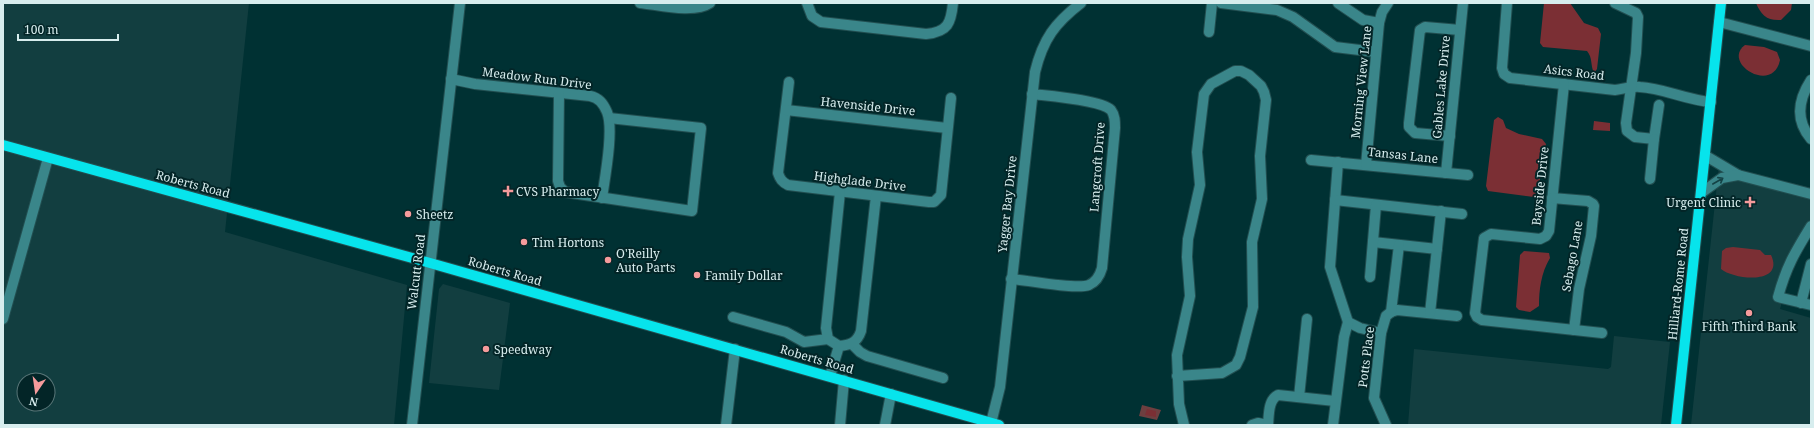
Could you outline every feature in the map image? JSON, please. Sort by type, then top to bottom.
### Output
[{"type":"main road","name":"Hilliard-Rome Road","points":[[1676,425],[1706,156],[1721,3]]},
{"type":"main road","name":"Roberts Road","points":[[3,145],[431,263],[995,424]]},
{"type":"street","name":"Walcutt Road","points":[[412,425],[460,3]]},
{"type":"street","points":[[640,3],[690,9],[704,7],[710,3]]},
{"type":"street","points":[[807,3],[812,16],[822,22],[926,34],[936,33],[944,29],[950,21],[953,3]]},
{"type":"street","name":"Yagger Bay Drive","points":[[995,424],[1032,94],[1039,55],[1046,38],[1056,25],[1081,3]]},
{"type":"street","points":[[1209,32],[1212,3]]},
{"type":"street","points":[[1221,3],[1277,10],[1293,17],[1335,47],[1376,52]]},
{"type":"street","points":[[1338,3],[1363,20],[1379,23]]},
{"type":"street","name":"Morning View Lane","points":[[1366,165],[1379,23],[1382,12],[1388,3]]},
{"type":"street","name":"Gables Lake Drive","points":[[1446,173],[1463,3]]},
{"type":"street","name":"Asics Road","points":[[1507,3],[1502,68],[1504,74],[1510,78],[1615,90],[1631,87],[1642,87],[1695,100],[1711,102]]},
{"type":"street","points":[[1615,3],[1636,13],[1638,17],[1626,123],[1627,131],[1635,137],[1654,139]]},
{"type":"street","points":[[1719,22],[1811,46]]},
{"type":"street","points":[[1450,136],[1415,133],[1409,128],[1409,123],[1420,30],[1425,27],[1460,30]]},
{"type":"street","points":[[1177,376],[1216,374],[1231,370],[1236,365],[1240,357],[1249,328],[1252,307],[1252,242],[1262,202],[1263,191],[1260,156],[1266,100],[1261,86],[1249,75],[1241,71],[1235,71],[1211,84],[1204,94],[1197,152],[1200,185],[1188,239],[1187,257],[1190,296],[1177,354],[1177,376],[1181,422]]},
{"type":"street","name":"Meadow Run Drive","points":[[451,79],[475,84],[594,97],[602,102],[609,118],[608,146],[602,198]]},
{"type":"street","points":[[1811,80],[1801,102],[1800,116],[1803,129],[1811,140]]},
{"type":"street","points":[[786,110],[789,82]]},
{"type":"street","name":"Bayside Drive","points":[[1564,84],[1549,231],[1546,236],[1540,239],[1491,234],[1484,238],[1476,313],[1477,317],[1482,320],[1602,332]]},
{"type":"street","points":[[559,93],[558,181],[560,187],[565,192],[692,212],[701,128],[609,118]]},
{"type":"street","name":"Langcroft Drive","points":[[1011,279],[1076,286],[1088,285],[1094,282],[1100,274],[1102,268],[1115,128],[1114,116],[1107,107],[1096,103],[1032,94]]},
{"type":"street","points":[[947,128],[951,98]]},
{"type":"street","points":[[1650,179],[1659,105]]},
{"type":"street","name":"Havenside Drive","points":[[786,110],[947,128]]},
{"type":"street","name":"Highglade Drive","points":[[786,110],[778,172],[779,178],[783,183],[840,192],[929,202],[934,202],[941,195],[947,128]]},
{"type":"street","points":[[1706,156],[1722,167],[1738,175],[1811,194]]},
{"type":"street","points":[[4,316],[48,158]]},
{"type":"street","name":"Tansas Lane","points":[[1311,160],[1468,175]]},
{"type":"street","points":[[1333,425],[1344,337],[1348,322],[1330,272],[1338,162]]},
{"type":"street","points":[[1701,192],[1722,178],[1738,175]]},
{"type":"street","points":[[828,339],[826,328],[840,192]]},
{"type":"street","points":[[733,317],[786,332],[804,342],[828,339],[839,346],[852,344],[858,338],[861,331],[876,196]]},
{"type":"street","name":"Sebago Lane","points":[[1552,198],[1588,201],[1594,206],[1591,236],[1579,289],[1574,330]]},
{"type":"street","points":[[1335,200],[1462,214]]},
{"type":"street","points":[[1370,277],[1376,205]]},
{"type":"street","points":[[1430,313],[1441,211]]},
{"type":"street","points":[[1811,226],[1795,251],[1784,276],[1778,297],[1806,304],[1811,264]]},
{"type":"street","points":[[1373,242],[1437,249]]},
{"type":"street","name":"Potts Place","points":[[1386,425],[1374,400],[1381,333],[1386,316],[1391,312],[1398,245]]},
{"type":"street","points":[[1391,312],[1397,310],[1457,316]]},
{"type":"street","points":[[1299,397],[1306,320]]},
{"type":"street","points":[[1348,322],[1360,328],[1381,333]]},
{"type":"street","points":[[852,344],[860,352],[867,356],[943,378]]},
{"type":"street","points":[[830,376],[839,346]]},
{"type":"street","points":[[726,425],[735,349]]},
{"type":"street","points":[[840,425],[844,380]]},
{"type":"street","points":[[885,425],[891,394]]},
{"type":"street","points":[[1252,425],[1258,423],[1268,425],[1272,401],[1276,396],[1283,395],[1335,401]]},
{"type":"shaded area","points":[[3,3],[249,3],[225,232],[407,285],[394,425],[3,425]]},
{"type":"shaded area","points":[[1544,3],[1570,3],[1584,23],[1598,28],[1601,34],[1597,69],[1594,73],[1590,56],[1587,51],[1543,47],[1540,43]]},
{"type":"shaded area","points":[[1756,3],[1792,3],[1791,10],[1781,20],[1776,20],[1768,18],[1762,14]]},
{"type":"shaded area","points":[[1745,45],[1764,47],[1777,52],[1780,60],[1776,70],[1768,75],[1760,75],[1751,72],[1744,67],[1739,60],[1739,52]]},
{"type":"shaded area","points":[[1498,117],[1503,120],[1506,128],[1519,134],[1542,139],[1546,144],[1540,170],[1540,193],[1534,197],[1488,191],[1486,186],[1494,120]]},
{"type":"shaded area","points":[[1594,121],[1610,123],[1610,131],[1593,130]]},
{"type":"shaded area","points":[[1719,166],[1811,188],[1811,222],[1790,273],[1780,309],[1811,318],[1811,425],[1691,425]]},
{"type":"shaded area","points":[[1733,247],[1760,250],[1765,255],[1771,255],[1773,265],[1771,271],[1765,276],[1756,277],[1736,276],[1727,273],[1721,269],[1722,251],[1726,248]]},
{"type":"shaded area","points":[[1524,251],[1549,253],[1550,258],[1544,270],[1541,282],[1539,306],[1530,312],[1519,310],[1516,307],[1520,255]]},
{"type":"shaded area","points":[[443,284],[510,303],[499,390],[429,383],[439,289]]},
{"type":"shaded area","points":[[1614,336],[1670,342],[1661,425],[1408,425],[1414,349],[1608,369],[1611,367]]},
{"type":"shaded area","points":[[1142,405],[1161,410],[1157,420],[1139,416]]},
{"type":"shaded area","points":[[1147,409],[1156,411],[1156,417],[1145,415]]},
{"type":"place","name":"CVS Pharmacy","points":[[508,191]]},
{"type":"place","name":"Urgent Clinic","points":[[1750,202]]},
{"type":"place","name":"Sheetz","points":[[408,214]]},
{"type":"place","name":"Tim Hortons","points":[[524,242]]},
{"type":"place","name":"O'Reilly Auto Parts","points":[[608,260]]},
{"type":"place","name":"Family Dollar","points":[[697,275]]},
{"type":"place","name":"Fifth Third Bank","points":[[1749,313]]},
{"type":"place","name":"Speedway","points":[[486,349]]}]
